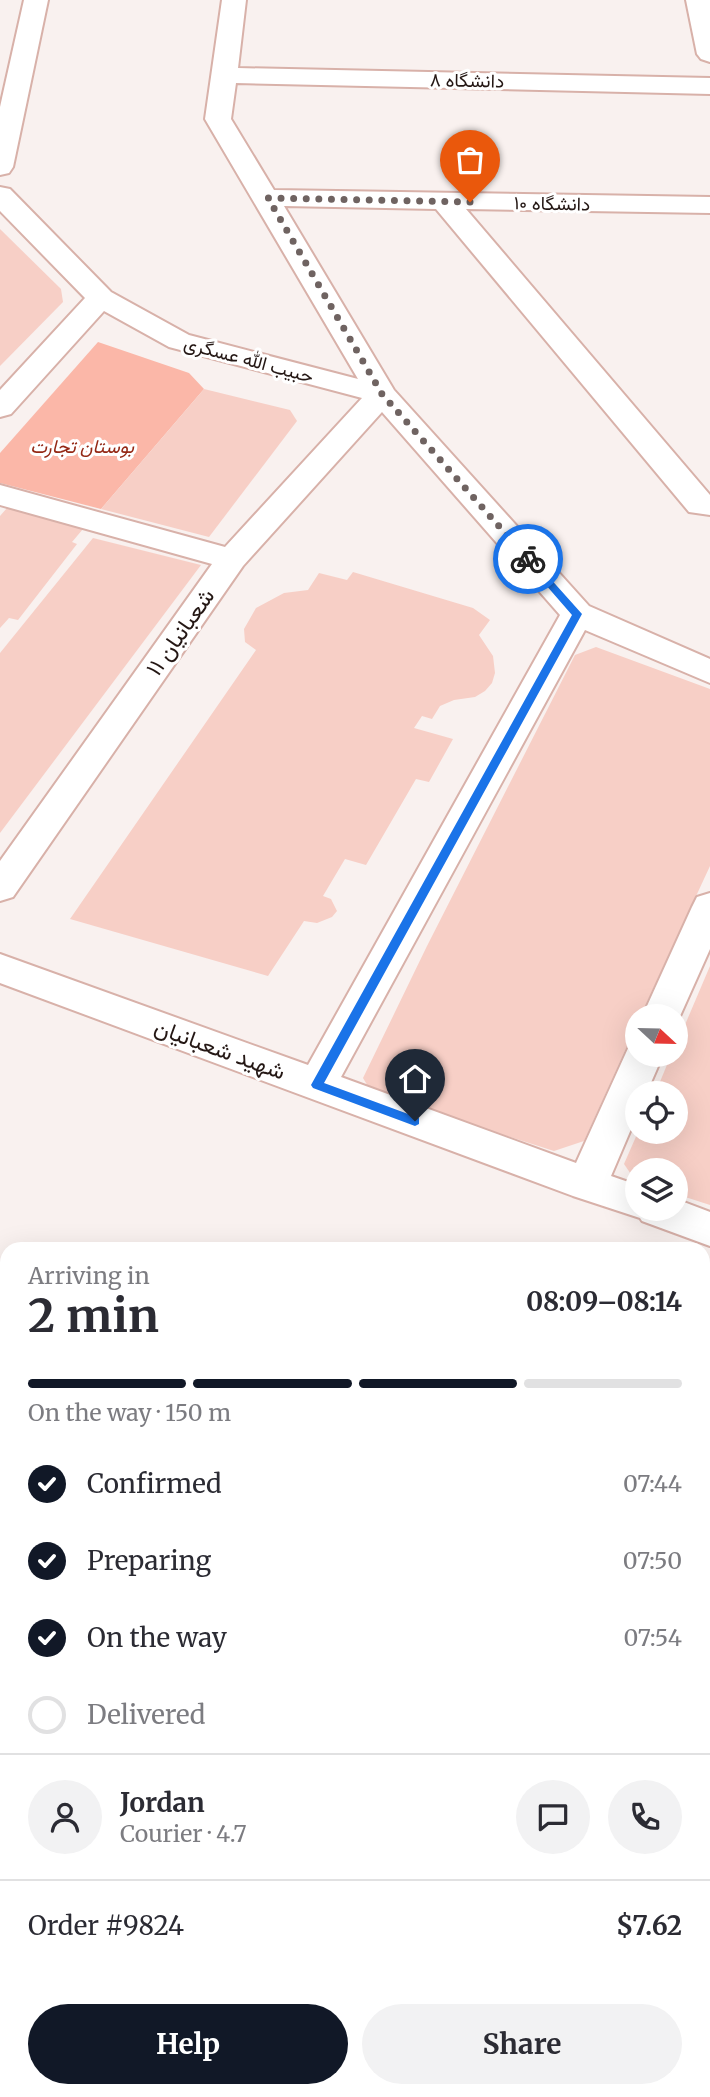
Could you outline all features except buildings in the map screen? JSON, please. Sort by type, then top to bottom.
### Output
[{"type":"main road","points":[[0,167],[36,0]]},
{"type":"main road","points":[[234,0],[218,119],[268,198],[382,394],[577,614],[710,672]]},
{"type":"main road","points":[[698,0],[710,54]]},
{"type":"main road","name":"دانشگاه ۸","points":[[224,75],[710,86]]},
{"type":"main road","name":"حبیب الله عسگری","points":[[0,195],[101,298],[179,341],[382,394]]},
{"type":"main road","name":"دانشگاه ۱۰","points":[[268,198],[710,205]]},
{"type":"main road","points":[[444,201],[705,505]]},
{"type":"main road","points":[[5,396],[101,298]]},
{"type":"main road","name":"شعبانیان ۱۱","points":[[0,887],[232,559],[382,394]]},
{"type":"main road","points":[[0,495],[232,559]]},
{"type":"main road","points":[[317,1085],[577,614]]},
{"type":"main road","points":[[667,1004],[710,907]]},
{"type":"main road","name":"شهید شعبانیان","points":[[0,968],[625,1198]]},
{"type":"main road","points":[[587,1184],[638,1068]]},
{"type":"main road","points":[[688,1221],[710,1229]]},
{"type":"green space","name":"بوستان تجارت","points":[[98,342],[189,373],[204,389],[101,509],[0,483],[0,453]]},
{"type":"way so far","points":[[470,202],[268,198],[382,394],[528,559]]},
{"type":"route","points":[[415,1121],[317,1085],[577,614],[528,559]]}]
